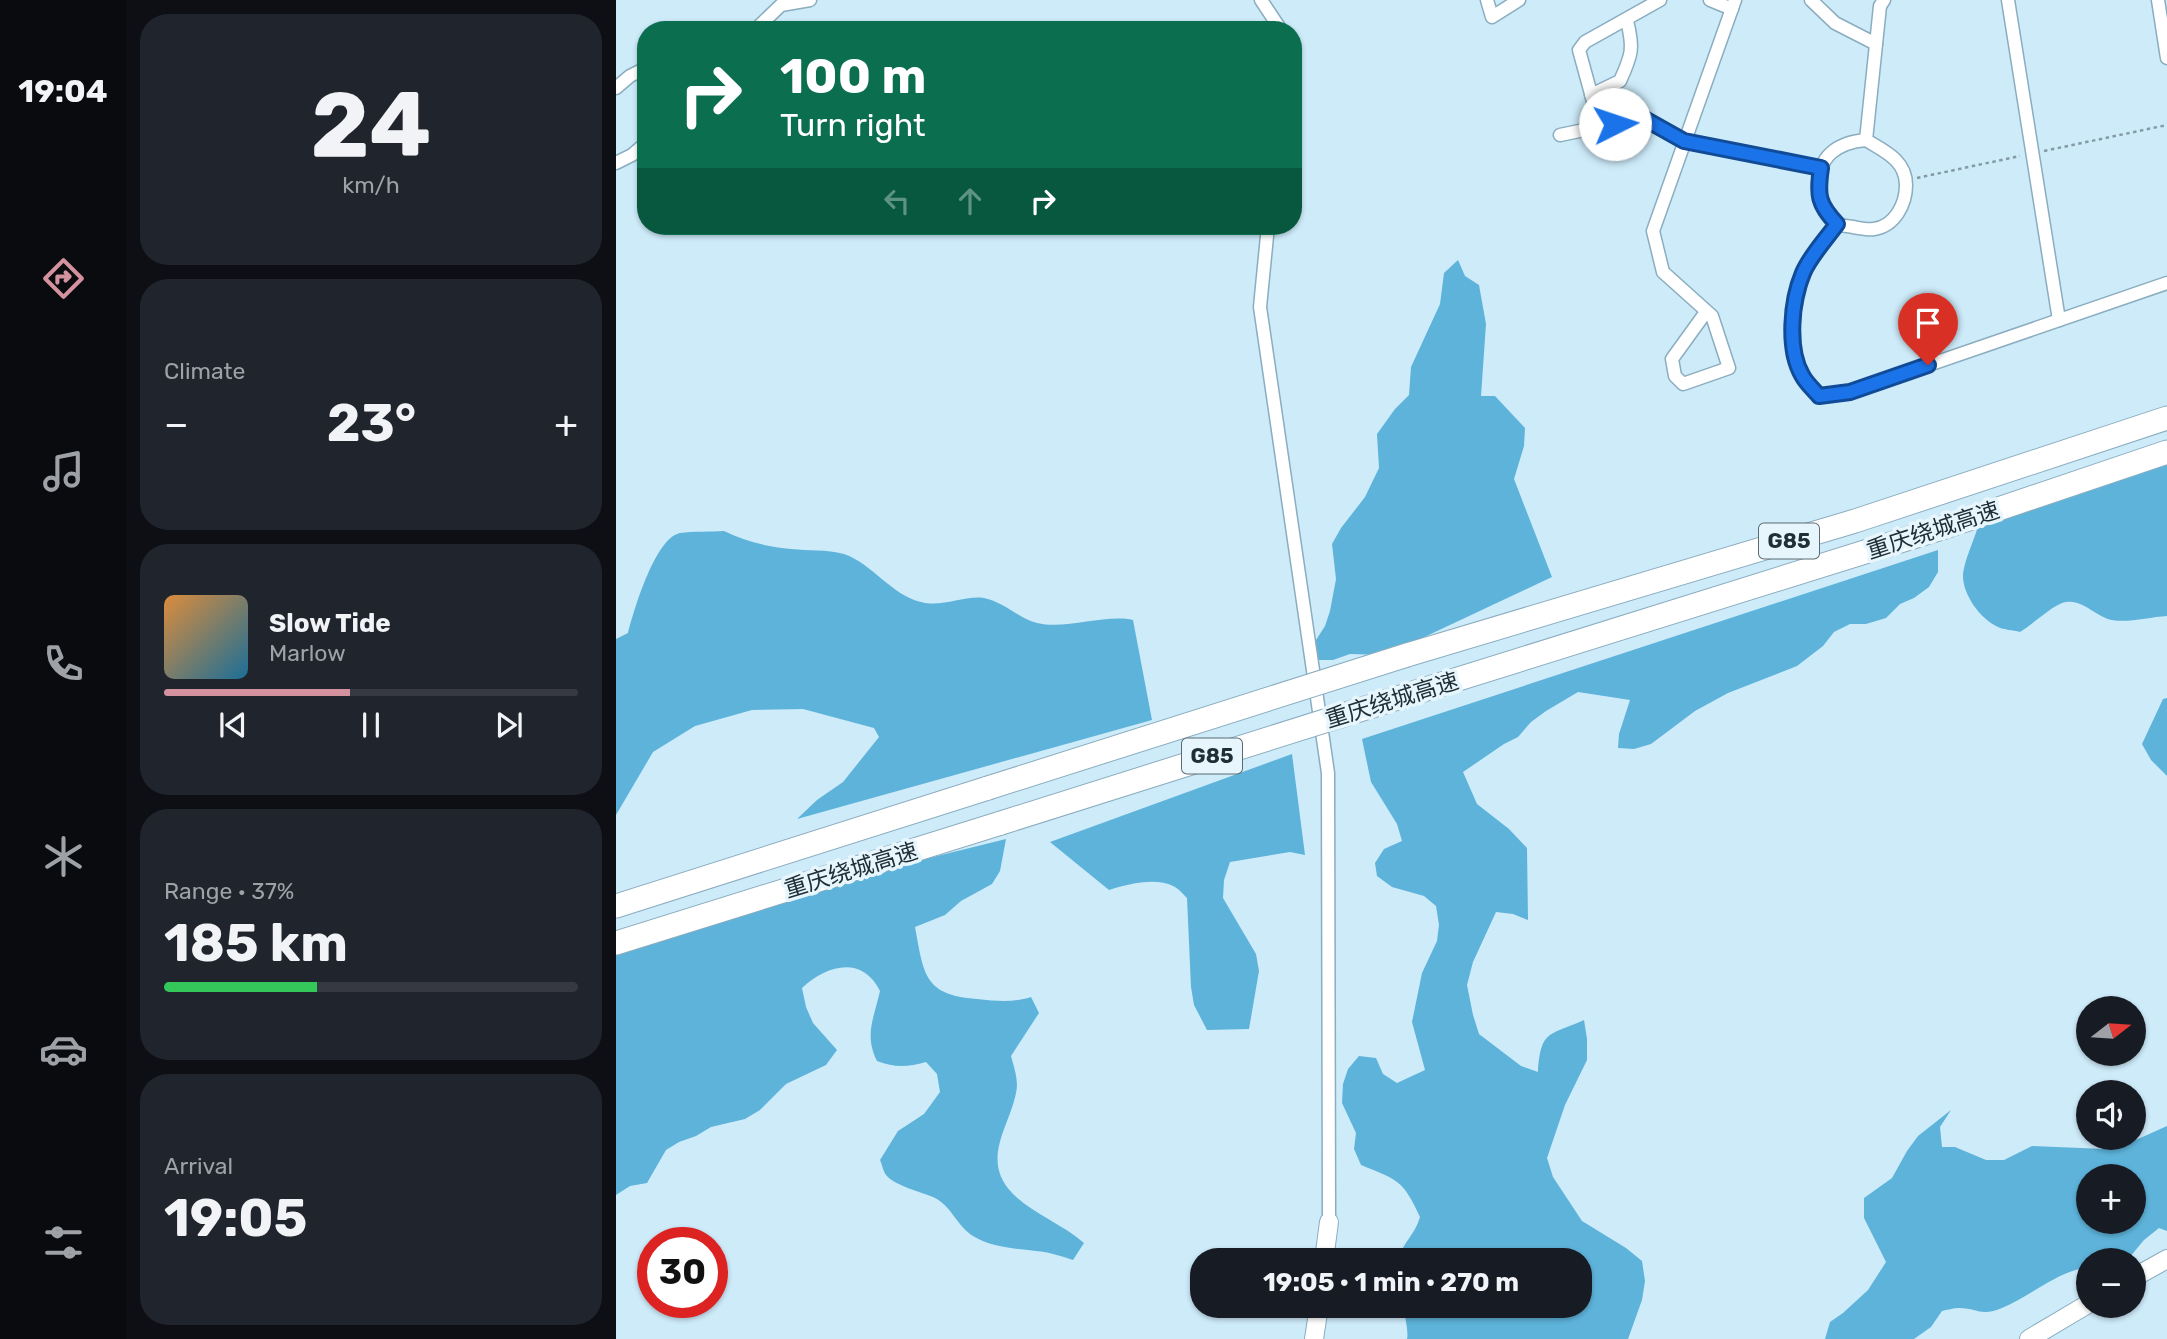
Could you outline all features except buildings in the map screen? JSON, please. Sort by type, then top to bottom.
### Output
[{"type":"highway","name":"重庆绕城高速","points":[[616,906],[1408,656],[1855,521],[2167,418]]},
{"type":"highway","name":"重庆绕城高速","points":[[616,943],[1933,531],[2167,453]]},
{"type":"street","points":[[762,21],[778,2],[810,0]]},
{"type":"street","points":[[1261,0],[1275,21]]},
{"type":"street","points":[[1487,0],[1492,16],[1518,0]]},
{"type":"street","points":[[1599,123],[1578,50],[1586,41],[1660,0]]},
{"type":"street","points":[[1706,312],[1672,359],[1675,376],[1683,384],[1729,368],[1712,316],[1663,272],[1653,231],[1733,4],[1710,0]]},
{"type":"street","points":[[1811,0],[1835,23],[1876,44]]},
{"type":"street","points":[[1866,140],[1880,6],[1884,0]]},
{"type":"street","points":[[2008,0],[2059,320]]},
{"type":"street","points":[[2158,0],[2167,58]]},
{"type":"street","points":[[1591,94],[1620,81],[1629,61],[1633,42],[1627,21]]},
{"type":"street","points":[[616,88],[637,73]]},
{"type":"street","points":[[1560,135],[1643,118],[1684,141],[1821,168]]},
{"type":"street","points":[[1866,140],[1891,153],[1906,180],[1903,205],[1893,220],[1875,230],[1837,224],[1821,208],[1821,168],[1830,153],[1849,142],[1866,140]]},
{"type":"street","points":[[616,163],[637,151]]},
{"type":"street","points":[[1837,224],[1803,273],[1793,317],[1793,355],[1802,377],[1819,396],[1850,392],[2167,283]]},
{"type":"street","points":[[1267,235],[1260,307],[1328,773],[1329,1222],[1326,1248]]},
{"type":"street","points":[[2146,1271],[2167,1259]]},
{"type":"street","points":[[2029,1339],[2076,1311]]},
{"type":"street","points":[[1314,1339],[1317,1318]]},
{"type":"shaded area","points":[[1458,260],[1465,276],[1479,285],[1486,324],[1481,396],[1495,396],[1525,428],[1524,446],[1514,479],[1552,577],[1386,655],[1350,654],[1333,660],[1317,660],[1303,650],[1316,640],[1330,611],[1336,579],[1332,544],[1365,497],[1379,468],[1377,434],[1409,395],[1411,367],[1440,304],[1444,273]]},
{"type":"shaded area","points":[[2167,459],[2167,616],[2119,621],[2100,615],[2078,603],[2066,602],[2020,632],[2003,629],[1991,623],[1973,605],[1963,582],[1963,574],[1978,526]]},
{"type":"shaded area","points":[[724,531],[748,541],[774,547],[844,554],[864,565],[900,593],[921,602],[984,598],[1030,621],[1048,625],[1110,619],[1133,620],[1152,720],[797,819],[817,800],[843,782],[879,737],[874,728],[803,709],[752,710],[695,726],[653,752],[616,815],[616,639],[628,633],[647,576],[662,548],[671,538],[680,533]]},
{"type":"shaded area","points":[[1938,550],[1938,572],[1929,587],[1900,604],[1886,618],[1866,624],[1850,624],[1834,632],[1823,646],[1797,666],[1728,693],[1695,711],[1651,744],[1634,749],[1618,748],[1619,734],[1630,700],[1578,692],[1531,722],[1518,737],[1463,772],[1477,804],[1509,829],[1527,848],[1528,920],[1513,914],[1496,912],[1473,962],[1467,985],[1473,1015],[1479,1034],[1521,1066],[1538,1072],[1542,1048],[1549,1036],[1584,1020],[1587,1060],[1565,1105],[1547,1158],[1553,1177],[1582,1221],[1642,1261],[1645,1281],[1642,1300],[1628,1339],[1407,1339],[1405,1318],[1592,1318],[1592,1248],[1403,1248],[1420,1217],[1409,1195],[1391,1178],[1361,1165],[1354,1149],[1356,1133],[1342,1103],[1343,1084],[1348,1069],[1359,1056],[1376,1058],[1383,1074],[1397,1083],[1425,1070],[1412,1022],[1422,973],[1437,941],[1439,925],[1436,906],[1424,896],[1392,887],[1377,876],[1375,863],[1384,849],[1402,841],[1397,824],[1371,782],[1362,739]]},
{"type":"shaded area","points":[[2167,698],[2167,776],[2151,760],[2142,744],[2163,699]]},
{"type":"shaded area","points":[[1292,754],[1305,855],[1290,852],[1230,862],[1224,880],[1223,898],[1256,954],[1259,971],[1249,1029],[1207,1030],[1194,1005],[1191,987],[1187,898],[1175,887],[1158,882],[1109,890],[1050,842]]},
{"type":"shaded area","points":[[1006,839],[1000,871],[992,884],[961,901],[945,915],[915,927],[925,970],[936,987],[959,997],[977,999],[1011,1001],[1031,997],[1039,1013],[1011,1056],[1017,1088],[1000,1144],[999,1169],[1003,1181],[1021,1201],[1084,1243],[1073,1260],[981,1240],[967,1232],[941,1202],[902,1186],[886,1175],[880,1160],[898,1131],[924,1114],[940,1092],[937,1074],[926,1062],[902,1066],[877,1061],[871,1035],[880,991],[864,972],[854,968],[833,969],[802,988],[813,1023],[837,1050],[826,1065],[786,1084],[760,1110],[745,1119],[711,1127],[666,1150],[647,1183],[630,1186],[616,1195],[616,953],[816,886]]},
{"type":"shaded area","points":[[1951,1110],[1940,1127],[1942,1147],[1955,1147],[1986,1160],[2004,1160],[2032,1146],[2076,1148],[2076,1150],[2146,1150],[2146,1135],[2167,1126],[2167,1231],[2159,1228],[2137,1248],[2076,1248],[2076,1270],[2054,1279],[2013,1303],[1989,1312],[1965,1308],[1942,1311],[1931,1327],[1914,1339],[1825,1339],[1830,1322],[1868,1290],[1886,1262],[1864,1218],[1864,1198],[1892,1178],[1918,1136]]},
{"type":"route","points":[[1615,124],[1643,118],[1684,141],[1821,168],[1821,208],[1837,224],[1803,273],[1793,317],[1793,355],[1802,377],[1819,396],[1850,392],[1928,365]]}]
